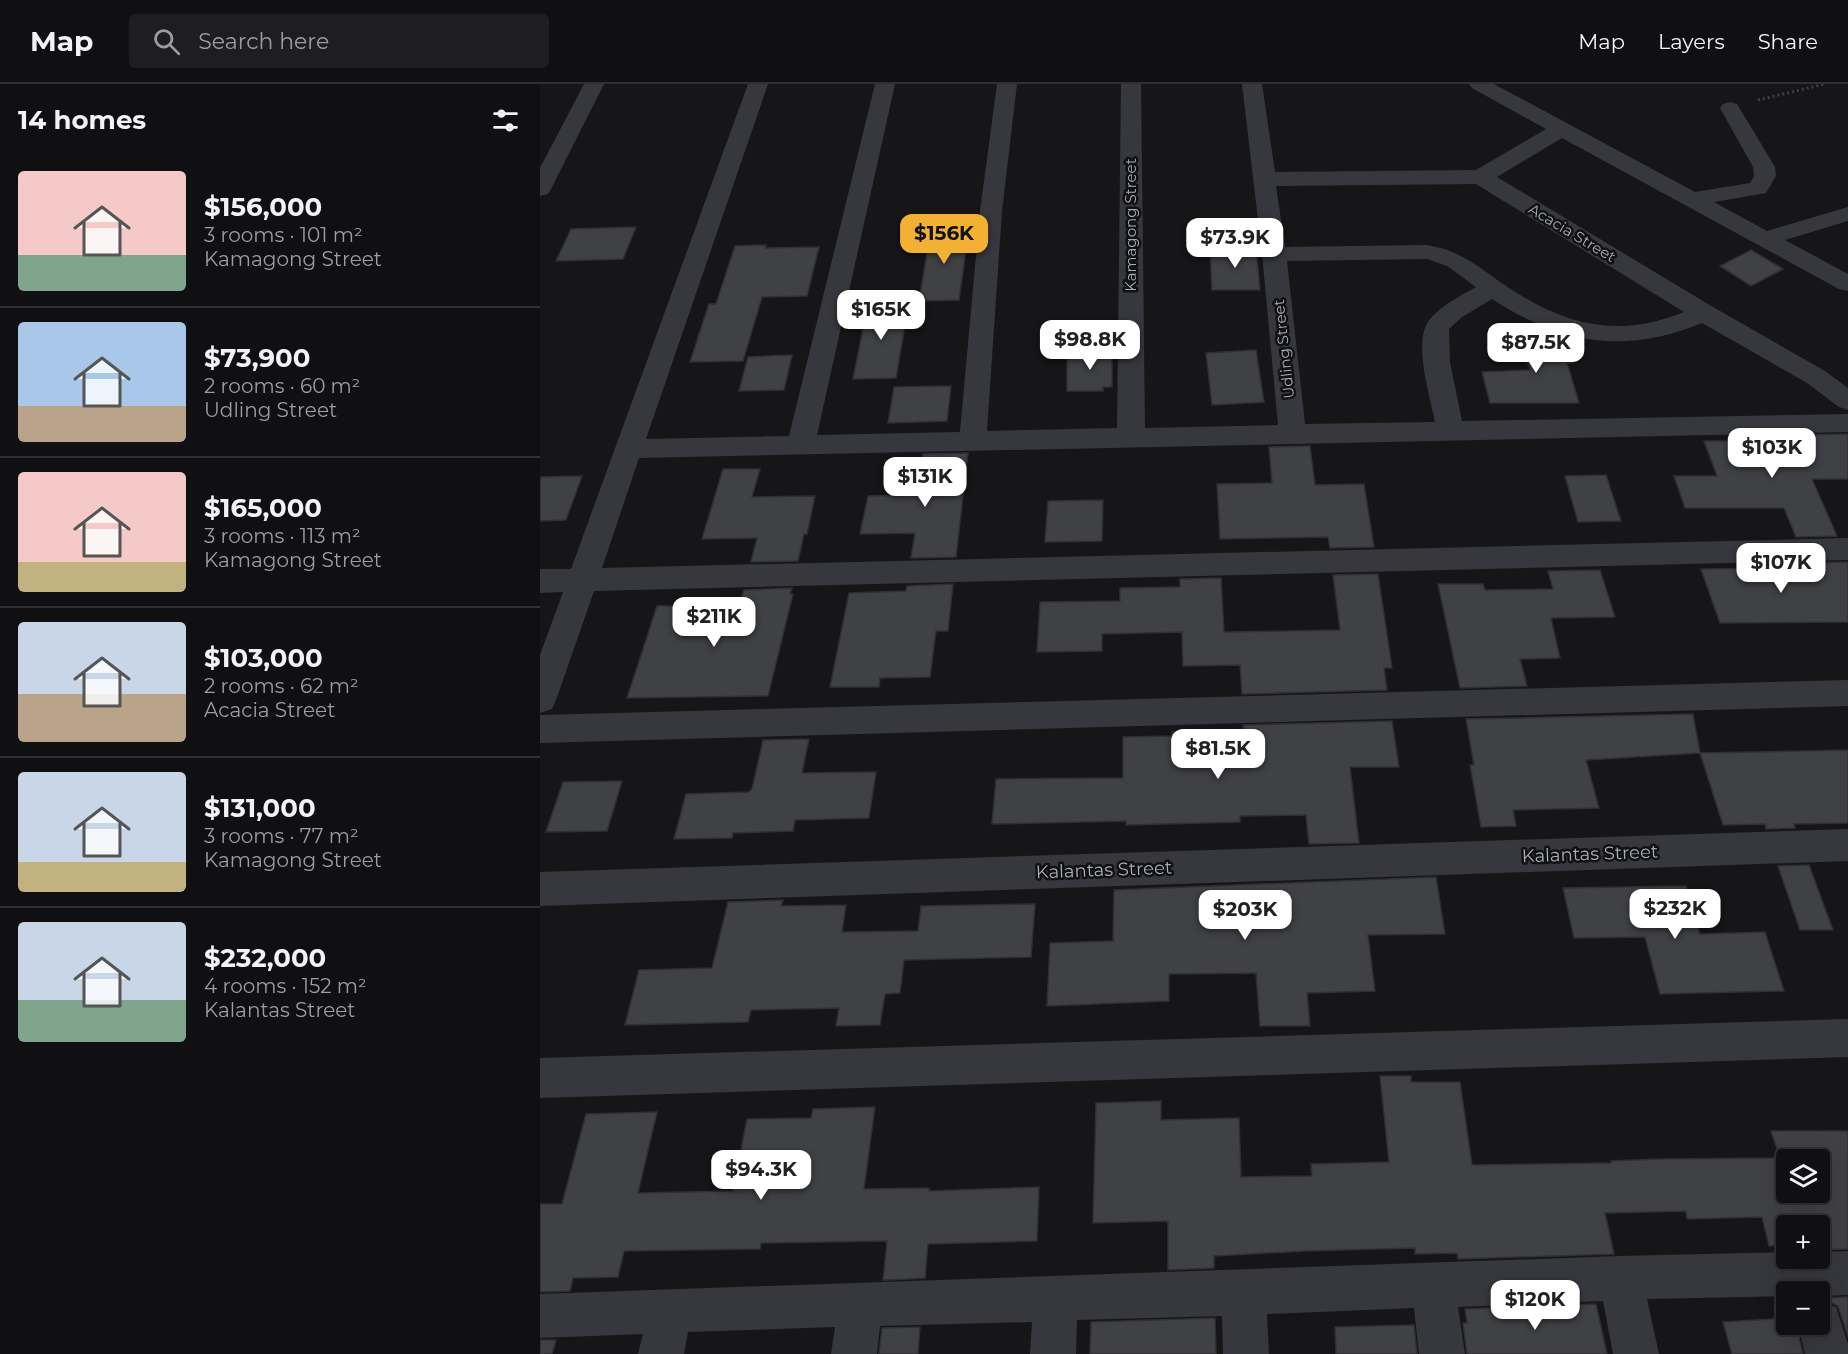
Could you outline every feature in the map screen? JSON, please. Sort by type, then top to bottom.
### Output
[{"type":"street","points":[[540,189],[594,84]]},
{"type":"street","points":[[540,700],[585,579],[758,84]]},
{"type":"street","points":[[801,445],[885,84]]},
{"type":"street","points":[[973,439],[991,211],[1007,84]]},
{"type":"street","name":"Kamagong Street","points":[[1131,84],[1131,439]]},
{"type":"street","name":"Udling Street","points":[[1252,84],[1274,254],[1293,435]]},
{"type":"street","points":[[1479,84],[1767,238],[1848,284]]},
{"type":"street","points":[[1691,199],[1758,188],[1765,176],[1764,167],[1730,108]]},
{"type":"street","points":[[1265,179],[1481,177],[1562,129]]},
{"type":"street","name":"Acacia Street","points":[[1481,177],[1704,313],[1816,377],[1848,401]]},
{"type":"street","points":[[1767,238],[1848,214]]},
{"type":"street","points":[[1274,254],[1427,252],[1443,254],[1461,263],[1492,288],[1559,325],[1600,332],[1655,330],[1704,313]]},
{"type":"street","points":[[1450,431],[1435,347],[1436,330],[1446,318],[1492,288]]},
{"type":"street","points":[[630,450],[973,439],[1131,439],[1848,423]]},
{"type":"street","points":[[540,581],[1848,549]]},
{"type":"street","points":[[540,729],[1848,693]]},
{"type":"street","name":"Kalantas Street","points":[[540,889],[1848,845]]},
{"type":"street","points":[[540,1078],[1848,1038]]},
{"type":"street","points":[[540,1316],[1620,1278],[1822,1280]]},
{"type":"street","points":[[1620,1278],[1636,1354]]},
{"type":"street","points":[[1433,1286],[1442,1354]]},
{"type":"street","points":[[1244,1293],[1246,1354]]},
{"type":"street","points":[[1053,1354],[1055,1298]]},
{"type":"street","points":[[854,1354],[860,1304]]},
{"type":"street","points":[[661,1354],[670,1310]]},
{"type":"street","points":[[1823,1335],[1828,1354]]},
{"type":"path","points":[[1730,108],[1825,84]]},
{"type":"building","points":[[636,227],[623,259],[556,261],[571,229]]},
{"type":"building","points":[[969,228],[959,300],[919,301],[931,229]]},
{"type":"building","points":[[766,245],[765,248],[819,247],[807,296],[762,297],[743,361],[690,362],[709,304],[716,304],[735,246]]},
{"type":"building","points":[[1256,248],[1260,290],[1212,290],[1210,249]]},
{"type":"building","points":[[1751,250],[1783,269],[1751,286],[1720,266]]},
{"type":"building","points":[[909,302],[896,378],[853,379],[868,303]]},
{"type":"building","points":[[1519,333],[1555,333],[1564,336],[1573,363],[1567,363],[1579,403],[1490,403],[1482,372],[1530,370]]},
{"type":"building","points":[[1112,350],[1112,387],[1103,387],[1103,391],[1067,391],[1067,358],[1076,358],[1076,351]]},
{"type":"building","points":[[1256,350],[1264,402],[1212,405],[1206,353]]},
{"type":"building","points":[[792,355],[784,390],[739,391],[748,357]]},
{"type":"building","points":[[951,386],[947,421],[888,423],[894,387]]},
{"type":"building","points":[[1848,434],[1848,479],[1812,479],[1837,536],[1796,537],[1784,508],[1685,508],[1674,476],[1717,476],[1704,441],[1802,441],[1799,435]]},
{"type":"building","points":[[1310,446],[1315,485],[1364,484],[1374,547],[1330,548],[1328,537],[1220,539],[1217,484],[1272,483],[1269,447]]},
{"type":"building","points":[[968,453],[956,557],[911,558],[915,533],[860,534],[868,496],[917,495],[923,454]]},
{"type":"building","points":[[723,469],[760,469],[752,497],[815,496],[807,534],[804,534],[798,561],[751,562],[757,538],[702,539]]},
{"type":"building","points":[[1606,475],[1621,521],[1578,522],[1565,476]]},
{"type":"building","points":[[582,476],[566,520],[540,521],[540,477]]},
{"type":"building","points":[[1103,500],[1102,541],[1045,542],[1048,501]]},
{"type":"building","points":[[1848,562],[1848,622],[1720,623],[1701,569],[1809,568],[1807,563]]},
{"type":"building","points":[[1600,570],[1615,617],[1551,618],[1560,658],[1520,659],[1527,686],[1460,688],[1438,584],[1483,584],[1485,590],[1553,589],[1548,571]]},
{"type":"building","points":[[1378,574],[1392,668],[1384,668],[1387,690],[1242,694],[1240,665],[1183,666],[1182,632],[1102,634],[1102,651],[1037,652],[1040,602],[1120,601],[1120,588],[1180,587],[1180,579],[1221,578],[1224,632],[1340,630],[1333,575]]},
{"type":"building","points":[[953,584],[948,631],[936,631],[930,677],[880,678],[879,687],[830,687],[849,593],[906,591],[907,586]]},
{"type":"building","points":[[792,588],[790,594],[793,594],[768,696],[627,698],[657,606],[681,606],[683,602],[741,600],[744,590]]},
{"type":"building","points":[[1693,714],[1700,753],[1586,760],[1599,808],[1513,810],[1516,826],[1481,827],[1470,765],[1474,765],[1466,719]]},
{"type":"building","points":[[1392,721],[1399,767],[1350,767],[1359,843],[1309,844],[1306,815],[1240,816],[1240,822],[1126,825],[1126,821],[992,824],[996,779],[1123,778],[1123,737],[1172,736],[1172,732],[1244,730],[1243,725]]},
{"type":"building","points":[[809,739],[802,773],[876,772],[869,818],[795,820],[793,831],[733,833],[732,838],[674,839],[686,794],[749,792],[752,789],[763,740]]},
{"type":"building","points":[[1848,750],[1848,823],[1794,824],[1795,828],[1766,829],[1765,824],[1723,825],[1700,753]]},
{"type":"building","points":[[622,781],[607,831],[546,832],[563,782]]},
{"type":"building","points":[[1809,865],[1833,930],[1800,930],[1778,866]]},
{"type":"building","points":[[1436,877],[1445,934],[1368,935],[1375,991],[1307,993],[1310,1026],[1260,1026],[1256,973],[1169,974],[1169,1001],[1047,1006],[1050,943],[1113,941],[1114,890]]},
{"type":"building","points":[[1686,886],[1700,934],[1765,932],[1784,991],[1660,994],[1645,937],[1574,938],[1563,888]]},
{"type":"building","points":[[783,900],[781,906],[846,905],[842,932],[918,931],[921,906],[1035,904],[1031,957],[904,960],[900,993],[885,994],[880,1025],[836,1026],[839,1008],[751,1010],[748,1022],[625,1025],[639,970],[712,968],[728,902]]},
{"type":"building","points":[[1380,1076],[1411,1076],[1411,1082],[1460,1082],[1472,1165],[1776,1158],[1776,1203],[1830,1203],[1830,1149],[1777,1149],[1771,1131],[1848,1131],[1848,1249],[1830,1250],[1830,1215],[1776,1215],[1776,1246],[1769,1246],[1762,1217],[1687,1219],[1686,1211],[1605,1213],[1614,1254],[1458,1259],[1457,1253],[1415,1254],[1415,1248],[1305,1251],[1214,1256],[1214,1268],[1168,1270],[1168,1221],[1093,1223],[1096,1103],[1161,1101],[1161,1120],[1239,1118],[1241,1177],[1312,1176],[1311,1164],[1389,1162]]},
{"type":"building","points":[[875,1107],[864,1189],[929,1188],[929,1191],[1039,1187],[1037,1241],[928,1244],[925,1278],[887,1280],[883,1280],[887,1241],[761,1243],[760,1249],[624,1251],[618,1277],[573,1278],[570,1291],[540,1292],[540,1204],[562,1204],[586,1114],[657,1112],[638,1193],[733,1191],[747,1119],[811,1118],[813,1109]]},
{"type":"building","points":[[1848,1297],[1848,1337],[1838,1306],[1830,1302],[1830,1298]]},
{"type":"building","points":[[1596,1304],[1607,1354],[1467,1354],[1463,1323],[1467,1323],[1465,1309]]},
{"type":"building","points":[[1215,1318],[1216,1354],[1090,1354],[1091,1322]]},
{"type":"building","points":[[1776,1319],[1776,1335],[1799,1335],[1803,1354],[1732,1354],[1723,1322]]},
{"type":"building","points":[[1414,1325],[1417,1354],[1336,1354],[1335,1327]]},
{"type":"building","points":[[920,1327],[918,1354],[879,1354],[882,1328]]},
{"type":"building","points":[[540,1340],[556,1340],[552,1354],[540,1354]]}]
